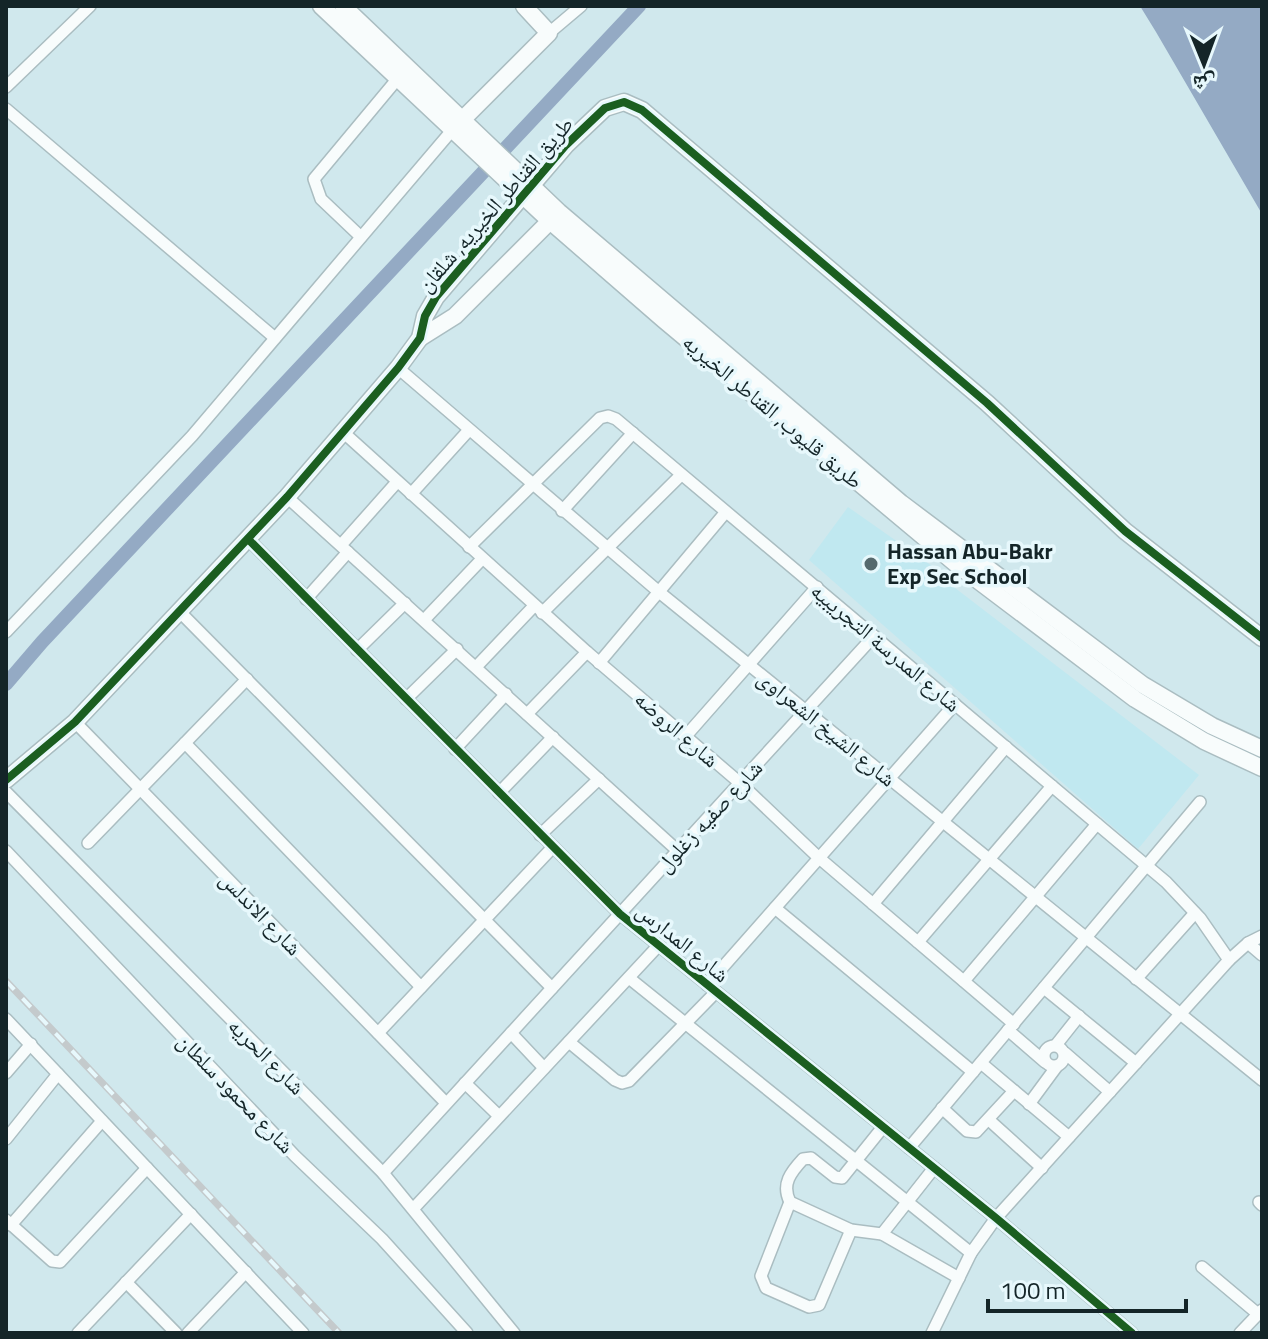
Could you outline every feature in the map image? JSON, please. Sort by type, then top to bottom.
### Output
[{"type":"street","points":[[6,87],[90,6]]},
{"type":"street","name":"طريق قليوب, القناطر الخيريه","points":[[321,6],[399,77],[458,123]]},
{"type":"street","name":"طريق قليوب, القناطر الخيريه","points":[[343,6],[483,148],[664,320],[1166,719],[1225,752],[1262,768]]},
{"type":"street","points":[[524,6],[549,33]]},
{"type":"street","points":[[6,632],[192,436],[458,123],[549,33],[581,6]]},
{"type":"street","points":[[361,237],[321,199],[314,179],[399,77]]},
{"type":"street","name":"طريق القناطر الخيريه, شلقان","points":[[420,338],[425,316],[436,297],[522,186],[605,108],[614,103],[633,104],[987,403],[1125,531],[1262,638]]},
{"type":"street","points":[[6,109],[275,338]]},
{"type":"street","name":"طريق القناطر الخيريه, شلقان","points":[[6,780],[75,722],[180,612],[287,497],[420,338],[455,316],[554,216]]},
{"type":"street","name":"شارع الشيخ الشعراوى","points":[[398,368],[659,592],[1262,1080]]},
{"type":"street","name":"شارع المدرسة التجريبيه","points":[[532,484],[600,418],[612,417],[1146,866],[1195,913],[1229,960]]},
{"type":"street","points":[[411,494],[469,430]]},
{"type":"street","name":"شارع الروضه","points":[[343,432],[599,663],[740,783],[818,857],[964,981],[1052,1064]]},
{"type":"street","points":[[562,511],[633,433]]},
{"type":"street","points":[[476,667],[607,549],[681,475]]},
{"type":"street","points":[[306,599],[397,482]]},
{"type":"street","points":[[469,547],[532,484]]},
{"type":"street","points":[[287,497],[678,851]]},
{"type":"street","points":[[599,663],[725,513]]},
{"type":"street","name":"شارع المدارس","points":[[248,539],[620,914],[996,1218],[1132,1333]]},
{"type":"street","points":[[424,620],[482,559]]},
{"type":"street","points":[[685,737],[817,587]]},
{"type":"street","points":[[357,650],[405,603]]},
{"type":"street","points":[[180,612],[552,988]]},
{"type":"street","name":"طريق قليوب, القناطر الخيريه","points":[[1058,633],[1177,707],[1262,749]]},
{"type":"street","name":"شارع صفيه زغلول","points":[[383,1173],[874,636]]},
{"type":"street","points":[[406,699],[457,649]]},
{"type":"street","points":[[527,714],[587,652]]},
{"type":"street","points":[[88,843],[247,679]]},
{"type":"street","points":[[455,749],[506,694]]},
{"type":"street","points":[[569,1042],[609,1076],[622,1083],[629,1081],[685,1023],[818,857],[955,704]]},
{"type":"street","name":"شارع الاندلس","points":[[75,722],[446,1103]]},
{"type":"street","points":[[499,793],[553,737]]},
{"type":"street","points":[[185,743],[421,987]]},
{"type":"street","points":[[873,904],[1006,747]]},
{"type":"street","points":[[540,835],[599,779]]},
{"type":"street","points":[[918,942],[1052,786]]},
{"type":"street","name":"شارع الحريه","points":[[6,792],[383,1173],[514,1333]]},
{"type":"street","points":[[909,1148],[1200,802]]},
{"type":"street","points":[[964,981],[1097,824]]},
{"type":"street","points":[[378,1033],[553,847]]},
{"type":"street","name":"شارع محمود سلطان","points":[[6,851],[295,1156],[382,1239],[467,1333]]},
{"type":"street","points":[[775,908],[977,1067],[1014,1091],[1069,1137]]},
{"type":"street","points":[[1136,979],[1195,913]]},
{"type":"street","points":[[932,1333],[971,1253],[996,1218],[1229,960],[1248,943],[1262,936]]},
{"type":"street","points":[[1248,943],[1262,955]]},
{"type":"street","points":[[414,1208],[659,945]]},
{"type":"street","points":[[629,978],[971,1253]]},
{"type":"street","points":[[1044,988],[1136,1063]]},
{"type":"street","points":[[1029,1104],[1052,1064],[1064,1061],[1060,1049],[1079,1016]]},
{"type":"street","points":[[6,1019],[303,1333]]},
{"type":"street","points":[[511,1033],[544,1068]]},
{"type":"street","points":[[6,1073],[31,1044]]},
{"type":"street","points":[[1052,1064],[1045,1051],[1060,1049],[1110,1092]]},
{"type":"street","points":[[6,1139],[58,1074]]},
{"type":"street","points":[[465,1083],[499,1116]]},
{"type":"street","points":[[942,1108],[967,1131],[980,1130],[1014,1091]]},
{"type":"street","points":[[989,1120],[1042,1168]]},
{"type":"street","points":[[102,1121],[8,1223],[52,1261],[60,1262],[147,1168]]},
{"type":"street","points":[[851,1230],[819,1305],[809,1307],[766,1288],[761,1276],[790,1202],[786,1184],[803,1159],[811,1158],[839,1178],[844,1177],[883,1127]]},
{"type":"street","points":[[882,1234],[934,1168]]},
{"type":"street","points":[[790,1202],[851,1230],[882,1234],[959,1278]]},
{"type":"street","points":[[78,1333],[191,1214]]},
{"type":"street","points":[[1202,1267],[1260,1312],[1240,1333]]},
{"type":"street","points":[[188,1333],[246,1272]]},
{"type":"street","points":[[126,1282],[176,1333]]},
{"type":"shaded area","points":[[1140,6],[1262,6],[1262,214],[1156,32]]},
{"type":"shaded area","points":[[848,507],[935,568],[933,571],[1199,775],[1138,849],[809,560]]},
{"type":"waterway","points":[[6,684],[639,6]]},
{"type":"railway","points":[[6,981],[339,1333]]},
{"type":"cycle path","points":[[6,780],[75,722],[287,497],[398,368],[420,338],[425,316],[436,297],[566,145],[605,108],[624,102],[642,110],[987,403],[1125,531],[1262,638]]},
{"type":"cycle path","points":[[248,539],[620,914],[996,1218],[1132,1333]]},
{"type":"place","name":"Hassan Abu-Bakr Exp Sec School","points":[[871,564]]}]
